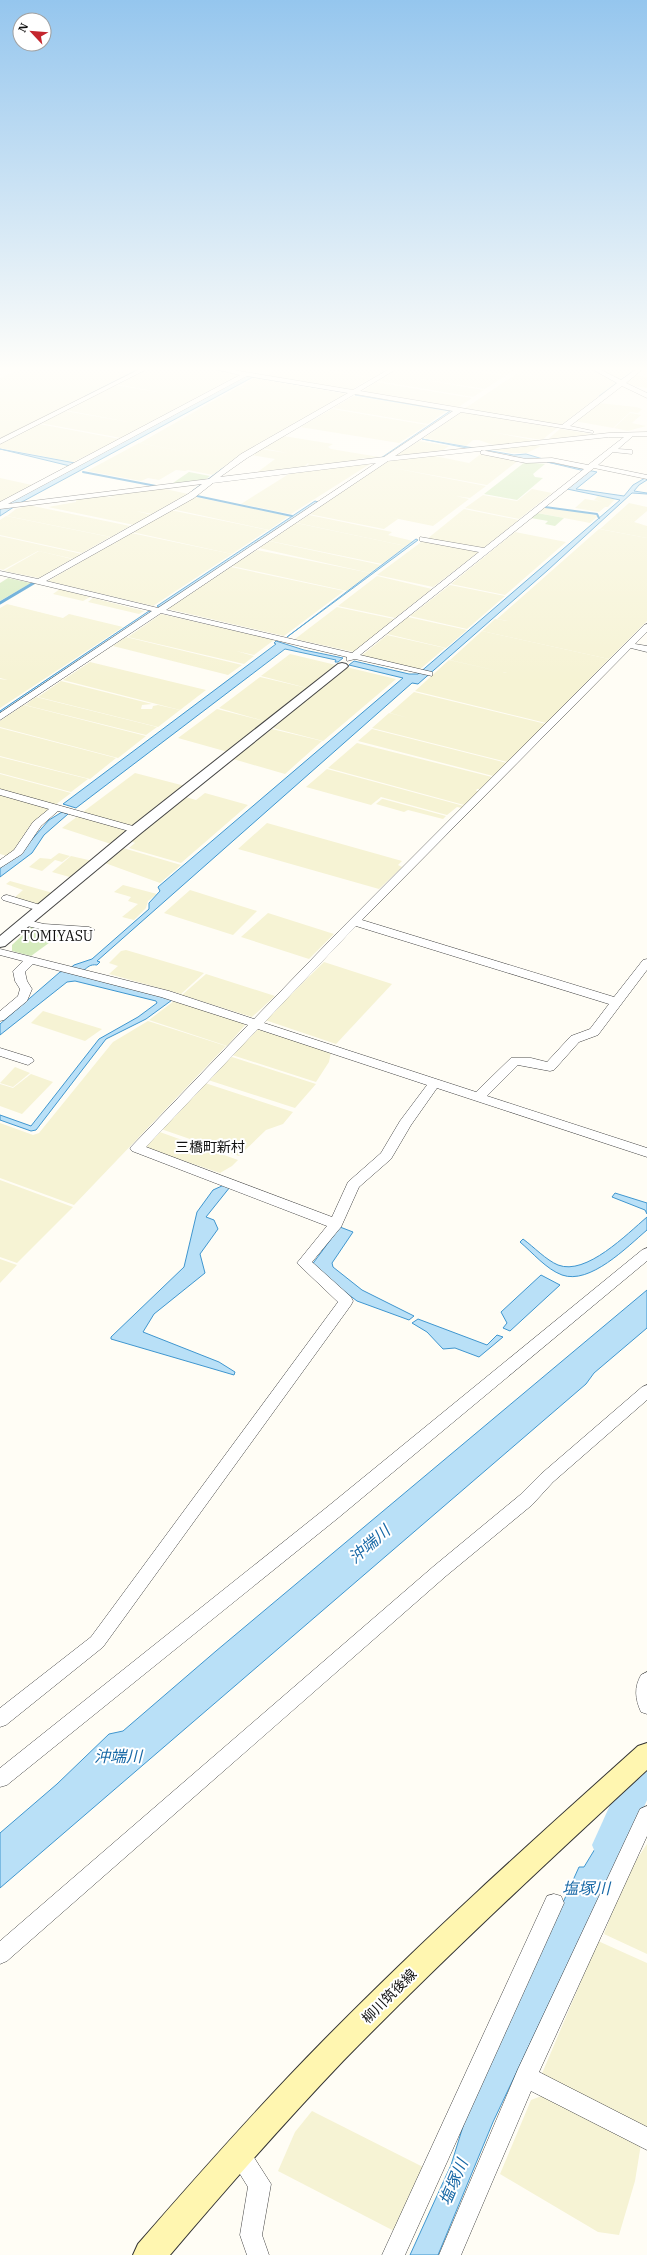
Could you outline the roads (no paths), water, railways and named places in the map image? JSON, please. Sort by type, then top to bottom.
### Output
[{"type":"main road","name":"柳川筑後線","points":[[149,2255],[238,2153],[332,2052],[404,1980],[506,1883],[647,1754]]},
{"type":"street","points":[[1,506],[62,473]]},
{"type":"street","points":[[40,582],[191,496],[221,473]]},
{"type":"street","points":[[1,506],[272,473]]},
{"type":"street","points":[[0,717],[365,473]]},
{"type":"street","points":[[0,943],[43,909],[136,830],[584,473]]},
{"type":"street","points":[[626,473],[647,477]]},
{"type":"street","points":[[423,539],[485,552]]},
{"type":"street","points":[[0,573],[160,610],[348,660],[430,674]]},
{"type":"street","points":[[336,1224],[137,1148],[255,1024],[647,627]]},
{"type":"street","points":[[629,645],[647,649]]},
{"type":"street","points":[[0,792],[136,830]]},
{"type":"street","points":[[0,865],[18,852],[37,824],[58,808]]},
{"type":"street","points":[[6,898],[43,909]]},
{"type":"street","points":[[27,922],[44,927],[89,930]]},
{"type":"street","points":[[355,922],[618,1002]]},
{"type":"street","points":[[0,952],[165,994],[479,1096],[647,1153]]},
{"type":"street","points":[[3,1012],[22,998],[26,989],[21,981],[19,971],[32,959]]},
{"type":"street","points":[[479,1096],[515,1061],[532,1062],[550,1067],[575,1039],[594,1032],[647,962]]},
{"type":"street","points":[[0,1052],[28,1061]]},
{"type":"street","points":[[0,1719],[97,1642],[346,1301],[304,1263],[336,1224],[353,1185],[386,1156],[405,1124],[435,1082]]},
{"type":"street","points":[[0,1779],[332,1513],[647,1254]]},
{"type":"street","points":[[0,1954],[440,1572],[526,1500],[547,1478],[647,1391]]},
{"type":"street","points":[[647,1680],[644,1686],[647,1706]]},
{"type":"street","points":[[450,2255],[526,2076],[647,1815]]},
{"type":"street","points":[[393,2255],[554,1903]]},
{"type":"street","points":[[526,2076],[647,2139]]},
{"type":"street","points":[[238,2153],[260,2184],[251,2235],[258,2255]]},
{"type":"water","points":[[58,473],[75,473],[20,503],[0,516],[0,509]]},
{"type":"water","points":[[587,473],[595,473],[576,489],[624,496],[633,485],[645,478],[647,480],[639,485],[634,491],[647,494],[632,493],[548,570],[418,684],[412,683],[97,961],[100,962],[97,965],[91,965],[83,971],[172,1000],[146,1019],[106,1039],[36,1130],[31,1131],[0,1120],[0,1115],[31,1126],[99,1039],[138,1017],[157,1003],[156,1001],[75,981],[67,982],[0,1035],[0,1024],[60,972],[68,970],[74,965],[92,959],[149,909],[149,903],[160,891],[158,887],[403,678],[349,665],[354,661],[409,674],[418,674],[620,500],[567,489]]},
{"type":"water","points":[[315,501],[318,502],[159,607],[157,606]]},
{"type":"water","points":[[416,539],[418,540],[287,637]]},
{"type":"water","points":[[149,611],[151,612],[0,713],[0,711]]},
{"type":"water","points":[[276,641],[304,650],[343,658],[338,662],[335,662],[336,660],[285,649],[76,808],[63,804],[276,644],[274,643]]},
{"type":"water","points":[[62,812],[68,814],[44,835],[32,853],[0,877],[0,868],[21,852],[49,820]]},
{"type":"water","points":[[224,1185],[230,1187],[206,1217],[214,1220],[218,1229],[200,1254],[205,1273],[154,1314],[143,1332],[219,1362],[235,1372],[234,1375],[111,1339],[111,1337],[184,1267],[197,1212],[213,1190]]},
{"type":"water","points":[[615,1193],[647,1203],[647,1214],[645,1210],[612,1197]]},
{"type":"water","points":[[647,1217],[647,1230],[608,1263],[584,1275],[573,1277],[556,1272],[545,1265],[520,1242],[523,1239],[545,1257],[558,1265],[569,1267],[581,1265],[606,1252]]},
{"type":"water","points":[[340,1227],[353,1232],[332,1263],[333,1267],[362,1290],[414,1316],[409,1320],[357,1301],[311,1266]]},
{"type":"water","points":[[541,1275],[560,1285],[510,1331],[503,1328],[507,1323],[501,1312]]},
{"type":"water","name":"沖端川","points":[[647,1290],[647,1328],[594,1373],[586,1384],[0,1888],[0,1833],[57,1784],[109,1734],[123,1731],[216,1651]]},
{"type":"water","points":[[418,1319],[487,1345],[497,1335],[503,1337],[479,1357],[455,1348],[443,1349],[427,1332],[412,1323]]},
{"type":"water","name":"塩塚川","points":[[638,1815],[493,2122],[438,2255],[410,2255],[451,2165],[465,2120],[579,1867],[584,1867],[615,1816]]},
{"type":"waterway","points":[[89,473],[156,486]]},
{"type":"waterway","points":[[193,491],[217,473]]},
{"type":"waterway","points":[[197,496],[292,516]]},
{"type":"waterway","points":[[545,507],[597,514],[599,518]]},
{"type":"waterway","points":[[0,603],[37,581]]},
{"type":"waterway","name":"塩塚川","points":[[610,1845],[647,1761]]},
{"type":"district","name":"TOMIYASU","points":[[57,936]]},
{"type":"district","name":"三橋町新村","points":[[210,1147]]}]
